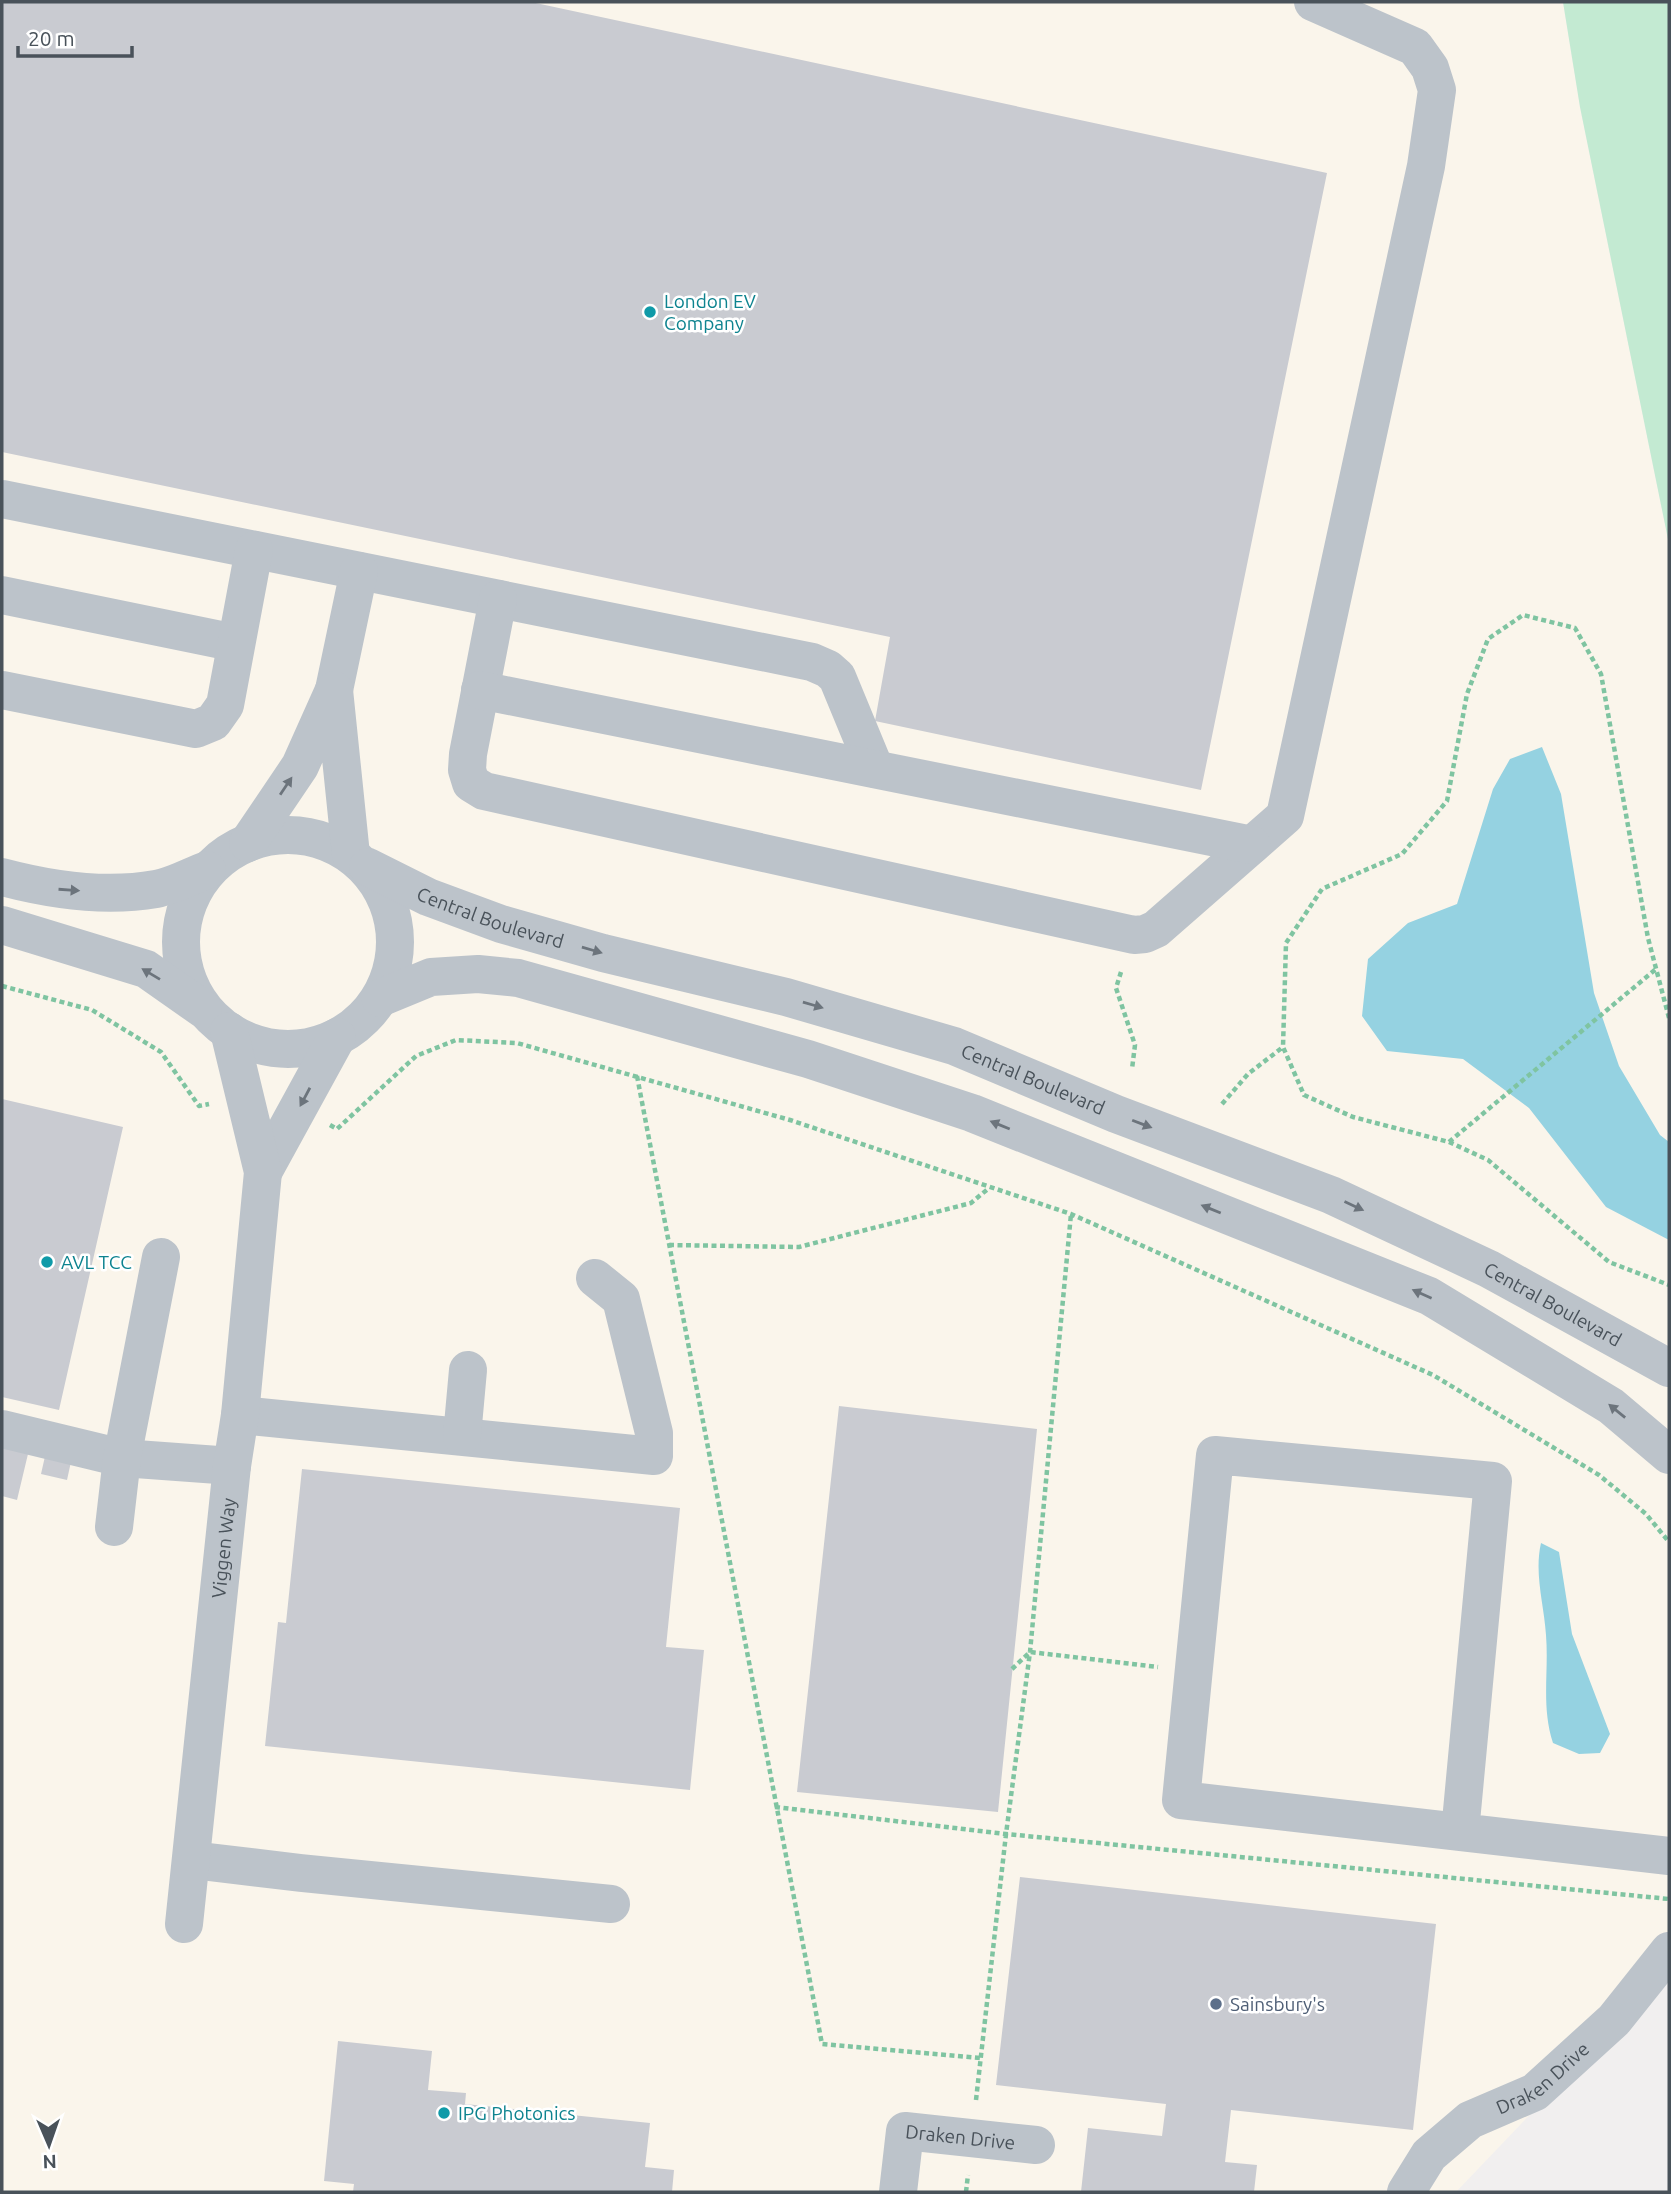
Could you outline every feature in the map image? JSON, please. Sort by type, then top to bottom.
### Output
[{"type":"street","points":[[498,599],[468,754],[467,770],[471,783],[484,791],[1134,935],[1156,929],[1285,816],[1423,179],[1437,90],[1430,68],[1415,47],[1313,2]]},
{"type":"street","points":[[2,499],[812,662],[828,669],[837,677],[875,769]]},
{"type":"street","points":[[2,690],[197,729],[213,722],[225,705],[254,550]]},
{"type":"street","points":[[248,843],[300,766],[334,690],[359,571]]},
{"type":"street","points":[[2,595],[236,643]]},
{"type":"street","points":[[334,690],[359,861]]},
{"type":"street","points":[[480,690],[1252,845]]},
{"type":"street","points":[[2,925],[146,969],[218,1021],[253,1044],[301,1048],[337,1037],[363,1019],[380,998],[392,971],[396,944],[389,903],[359,861],[327,842],[299,836],[272,836],[226,853],[207,870],[193,891],[184,913],[181,940],[183,965],[191,988],[218,1021]]},
{"type":"street","name":"Central Boulevard","points":[[359,861],[428,897],[501,924],[603,953],[786,997],[954,1046],[1116,1114],[1331,1195],[1489,1269],[1669,1367]]},
{"type":"street","points":[[2,877],[40,888],[116,893],[159,888],[207,870]]},
{"type":"street","points":[[380,998],[431,977],[478,974],[518,978],[808,1059],[972,1113],[1429,1296],[1611,1406],[1669,1455]]},
{"type":"street","name":"Viggen Way","points":[[184,1924],[232,1466],[240,1415],[263,1172],[246,1096],[218,1021]]},
{"type":"street","name":"Viggen Way","points":[[263,1172],[337,1037]]},
{"type":"street","points":[[114,1527],[122,1458],[161,1257]]},
{"type":"street","points":[[240,1415],[654,1456],[654,1433],[621,1299],[595,1278]]},
{"type":"street","points":[[462,1436],[468,1370]]},
{"type":"street","points":[[2,1429],[122,1458],[232,1466]]},
{"type":"street","points":[[1460,1832],[1493,1480],[1215,1455],[1181,1800],[1669,1856]]},
{"type":"street","points":[[192,1860],[314,1875],[611,1904]]},
{"type":"street","name":"Draken Drive","points":[[1406,2192],[1429,2155],[1470,2120],[1535,2092],[1614,2020],[1669,1951]]},
{"type":"street","name":"Draken Drive","points":[[898,2192],[905,2131],[1036,2145]]},
{"type":"path","points":[[1669,1018],[1648,938],[1601,674],[1575,628],[1523,615],[1488,639],[1467,694],[1447,801],[1402,854],[1322,889],[1286,943],[1283,1047],[1304,1095],[1353,1117],[1449,1142],[1488,1160],[1609,1262],[1669,1285]]},
{"type":"path","points":[[1132,1069],[1135,1045],[1116,988],[1134,935]]},
{"type":"path","points":[[1449,1142],[1656,969]]},
{"type":"path","points":[[2,986],[92,1010],[161,1052],[199,1106],[246,1096]]},
{"type":"path","points":[[300,1108],[337,1129],[416,1056],[456,1040],[517,1043],[790,1120],[1071,1213],[1433,1375],[1599,1475],[1646,1514],[1669,1542]]},
{"type":"path","points":[[1222,1104],[1248,1074],[1283,1047]]},
{"type":"path","points":[[637,1076],[822,2043],[980,2058]]},
{"type":"path","points":[[669,1245],[799,1247],[971,1203],[989,1188]]},
{"type":"path","points":[[966,2192],[1006,1834],[1030,1652],[1071,1213]]},
{"type":"path","points":[[1012,1669],[1030,1652],[1194,1671]]},
{"type":"path","points":[[775,1807],[1006,1834],[1669,1899]]},
{"type":"shaded area","points":[[2,2],[1563,2],[1580,107],[1669,544],[1669,1969],[1456,2192],[2,2192]]},
{"type":"green space","points":[[1563,2],[1669,2],[1669,544],[1580,107]]},
{"type":"water","points":[[1542,747],[1561,794],[1594,993],[1619,1066],[1660,1135],[1669,1142],[1669,1240],[1606,1207],[1529,1108],[1463,1059],[1387,1051],[1362,1016],[1368,959],[1408,923],[1457,904],[1493,789],[1510,759]]},
{"type":"water","points":[[1541,1543],[1559,1552],[1572,1634],[1610,1734],[1600,1753],[1579,1754],[1553,1743],[1549,1729],[1546,1702],[1547,1649],[1539,1566]]},
{"type":"building","name":"London EV Company","points":[[2,2],[531,2],[1327,173],[1201,790],[875,721],[890,637],[2,452]]},
{"type":"building","name":"AVL TCC","points":[[2,1099],[123,1127],[59,1410],[2,1397]]},
{"type":"building","points":[[839,1406],[1037,1429],[998,1812],[797,1792]]},
{"type":"building","points":[[2,1426],[33,1433],[17,1500],[2,1496]]},
{"type":"building","points":[[48,1443],[74,1448],[67,1480],[41,1474]]},
{"type":"building","points":[[302,1469],[680,1508],[666,1647],[704,1650],[690,1790],[265,1746],[278,1622],[286,1623]]},
{"type":"building","name":"Sainsbury's","points":[[1020,1877],[1436,1924],[1413,2130],[1231,2110],[1225,2162],[1257,2165],[1254,2192],[1081,2192],[1088,2128],[1162,2136],[1166,2104],[996,2085]]},
{"type":"building","name":"IPG Photonics","points":[[338,2041],[432,2051],[428,2090],[466,2093],[465,2104],[650,2123],[645,2167],[674,2170],[672,2192],[353,2192],[354,2184],[324,2181]]},
{"type":"place","name":"London EV Company","points":[[650,312]]},
{"type":"place","name":"AVL TCC","points":[[47,1262]]},
{"type":"place","name":"Sainsbury's","points":[[1216,2004]]},
{"type":"place","name":"IPG Photonics","points":[[444,2113]]}]
